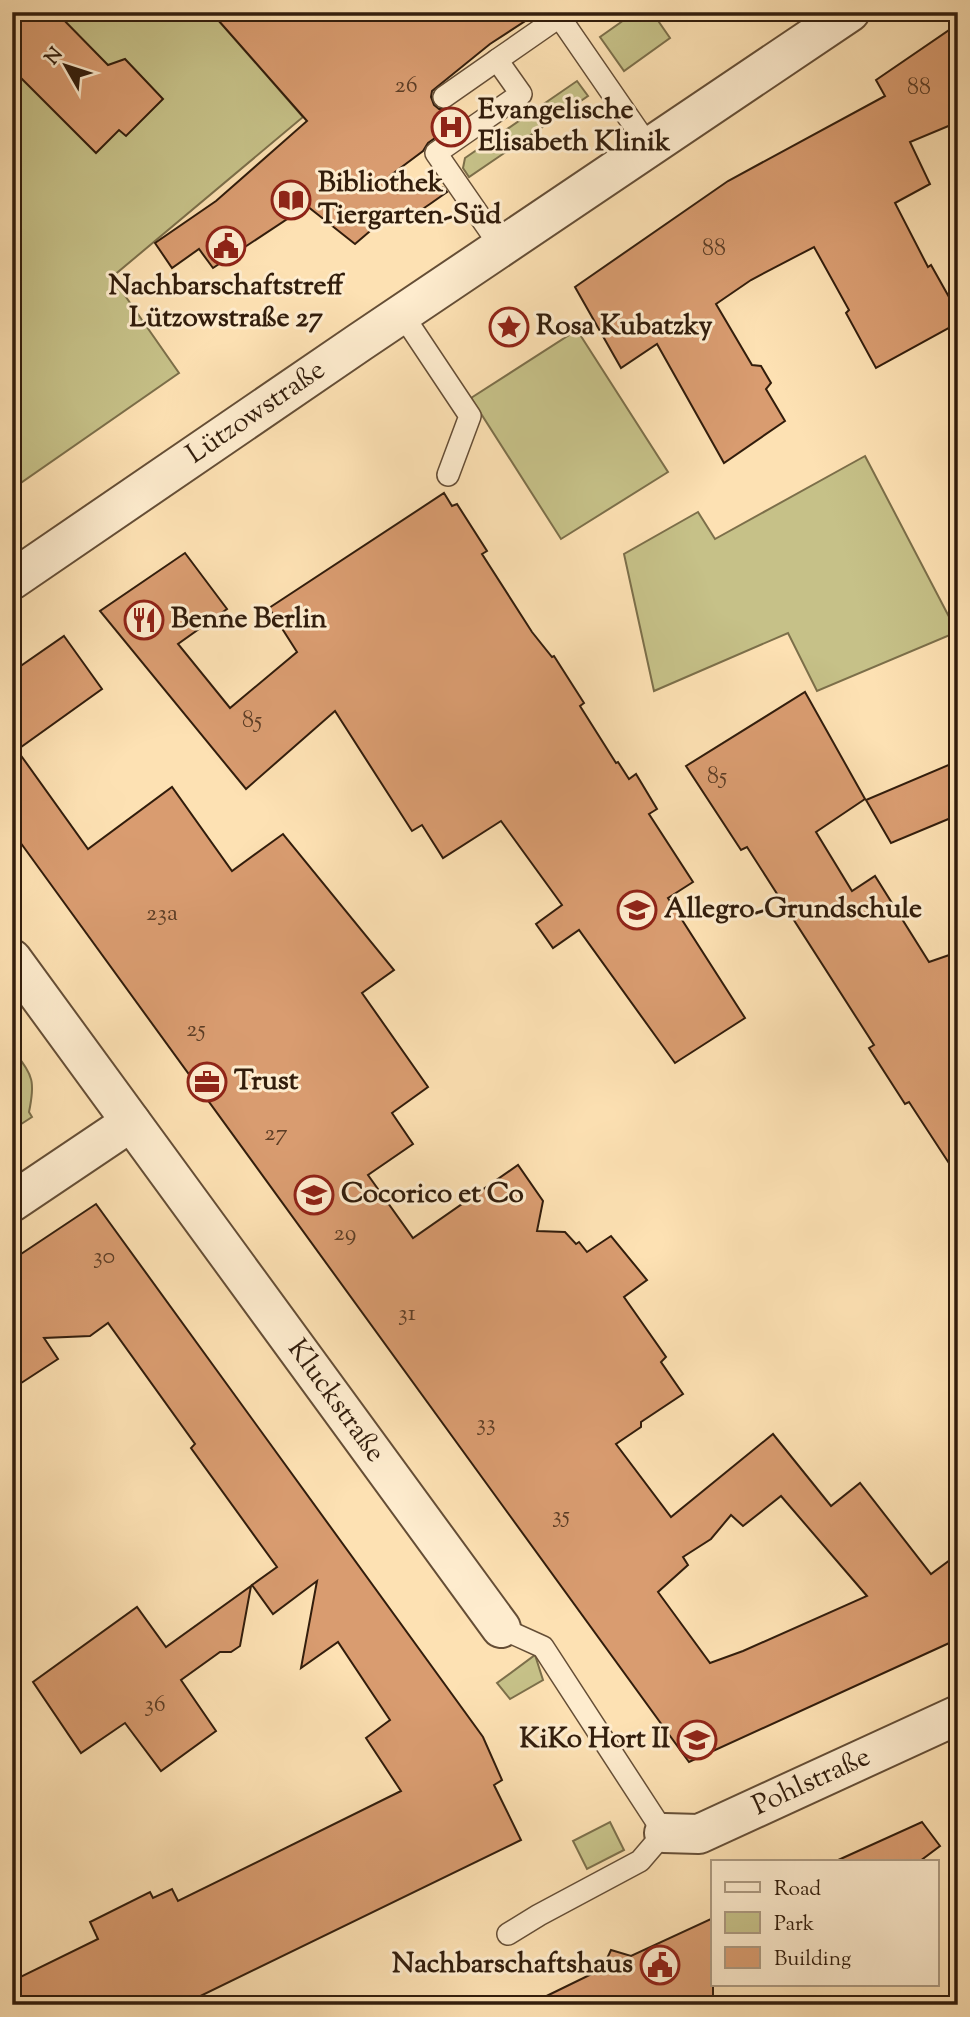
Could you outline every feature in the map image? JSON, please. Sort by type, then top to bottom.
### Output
[{"type":"street","name":"Lützowstraße","points":[[12,580],[850,12]]},
{"type":"street","name":"Kluckstraße","points":[[12,959],[501,1628]]},
{"type":"street","points":[[12,1202],[131,1122]]},
{"type":"street","name":"Pohlstraße","points":[[664,1833],[699,1834],[958,1715]]},
{"type":"lane","points":[[444,97],[557,15],[649,148]]},
{"type":"lane","points":[[497,60],[521,94],[434,149],[501,247]]},
{"type":"lane","points":[[401,314],[470,416],[448,475]]},
{"type":"lane","name":"Kluckstraße","points":[[501,1628],[543,1647],[664,1833]]},
{"type":"lane","points":[[508,1934],[538,1914],[640,1861],[664,1833]]},
{"type":"green space","points":[[12,12],[211,12],[303,117],[112,277],[179,373],[12,489]]},
{"type":"green space","points":[[619,12],[652,12],[670,38],[624,71],[600,37],[624,20]]},
{"type":"green space","points":[[577,81],[588,96],[469,177],[463,168],[465,158]]},
{"type":"green space","points":[[577,330],[668,472],[561,539],[471,398]]},
{"type":"green space","points":[[865,456],[957,632],[817,691],[788,633],[654,691],[624,554],[698,512],[715,539]]},
{"type":"green space","points":[[12,1048],[31,1078],[29,1112],[32,1117],[12,1130]]},
{"type":"green space","points":[[535,1655],[543,1680],[510,1699],[497,1683]]},
{"type":"green space","points":[[610,1822],[624,1850],[587,1869],[573,1841]]},
{"type":"building","points":[[29,12],[56,12],[108,65],[125,59],[163,99],[126,136],[119,130],[96,153],[12,69],[12,29]]},
{"type":"building","points":[[211,12],[539,12],[490,44],[432,91],[434,105],[439,109],[452,109],[440,125],[445,131],[391,175],[444,188],[447,192],[430,204],[399,225],[390,214],[355,244],[307,206],[213,268],[199,249],[172,268],[155,243],[216,201],[307,121]]},
{"type":"building","points":[[958,24],[958,122],[910,142],[930,184],[895,203],[928,267],[931,265],[958,313],[958,323],[876,368],[846,313],[849,310],[814,247],[751,280],[716,304],[752,365],[761,366],[771,383],[766,389],[785,421],[724,463],[657,344],[621,368],[575,287],[728,181],[885,96],[876,80]]},
{"type":"building","points":[[444,493],[452,506],[457,504],[487,551],[482,554],[532,632],[552,657],[554,656],[584,703],[580,706],[616,763],[618,762],[629,779],[636,774],[657,809],[649,814],[693,882],[668,898],[745,1018],[675,1063],[579,930],[553,948],[536,924],[562,905],[501,821],[443,858],[422,825],[412,831],[335,711],[246,789],[100,611],[185,553],[227,609],[178,644],[230,708],[297,652],[269,608]]},
{"type":"building","points":[[64,636],[102,689],[17,750],[88,849],[172,787],[232,871],[283,834],[394,970],[362,993],[428,1087],[392,1113],[413,1144],[368,1175],[413,1238],[518,1165],[543,1201],[537,1231],[565,1232],[587,1252],[611,1236],[647,1280],[624,1297],[666,1357],[661,1362],[683,1394],[641,1422],[641,1427],[616,1444],[671,1517],[773,1434],[831,1506],[860,1483],[931,1574],[958,1554],[958,1639],[689,1762],[12,831],[12,672]],"holes":[[[781,1496],[867,1596],[710,1663],[658,1592],[688,1565],[683,1557],[711,1539],[731,1515],[743,1526]]]},
{"type":"building","points":[[805,692],[865,799],[816,832],[852,891],[875,876],[929,962],[958,952],[958,1177],[909,1102],[905,1104],[869,1048],[874,1045],[747,847],[741,850],[686,766]]},
{"type":"building","points":[[958,761],[958,815],[891,843],[866,800]]},
{"type":"building","points":[[96,1204],[483,1737],[502,1780],[494,1785],[521,1840],[182,2005],[12,2005],[12,1981],[98,1939],[90,1922],[150,1892],[153,1898],[172,1889],[178,1901],[401,1791],[366,1738],[390,1720],[338,1642],[301,1668],[317,1581],[273,1614],[252,1585],[277,1567],[191,1448],[195,1444],[108,1323],[90,1336],[44,1338],[58,1359],[12,1389],[12,1260]]},
{"type":"building","points":[[251,1586],[240,1646],[231,1652],[220,1652],[181,1680],[216,1731],[161,1771],[125,1723],[81,1753],[33,1682],[137,1607],[166,1647]]},
{"type":"building","points":[[922,1822],[940,1846],[921,1860],[838,1860]]},
{"type":"building","points":[[711,1919],[713,2005],[528,2005],[602,1969],[611,1950],[631,1956]]},
{"type":"place","name":"Evangelische Elisabeth Klinik","points":[[451,127]]},
{"type":"place","name":"Bibliothek Tiergarten-Süd","points":[[291,200]]},
{"type":"place","name":"Nachbarschaftstreff Lützowstraße 27","points":[[226,246]]},
{"type":"place","name":"Rosa Kubatzky","points":[[509,327]]},
{"type":"place","name":"Benne Berlin","points":[[144,620]]},
{"type":"place","name":"Allegro-Grundschule","points":[[637,910]]},
{"type":"place","name":"Trust","points":[[207,1082]]},
{"type":"place","name":"Cocorico et Co","points":[[314,1195]]},
{"type":"place","name":"KiKo Hort II","points":[[697,1740]]},
{"type":"place","name":"Nachbarschaftshaus","points":[[660,1965]]}]
